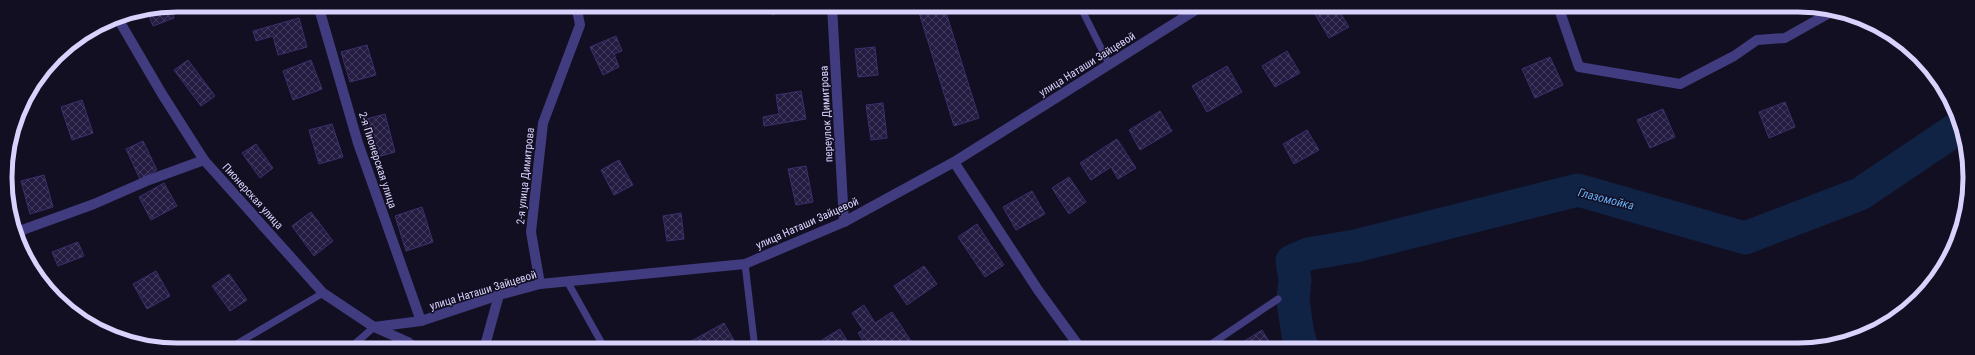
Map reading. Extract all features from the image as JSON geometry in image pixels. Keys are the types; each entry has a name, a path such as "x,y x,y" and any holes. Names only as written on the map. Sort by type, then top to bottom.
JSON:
{"street":[{"name":"2-я Пионерская улица","path":"320,12 358,143 421,321"},
{"name":"2-я улица Димитрова","path":"540,284 531,232 543,123 580,25 577,12"},
{"name":"переулок Димитрова","path":"832,12 844,222"},
{"name":"улица Наташи Зайцевой","path":"421,321 499,295 540,284 745,264 844,222 954,162 1192,12"},
{"path":"1560,12 1579,67 1680,84 1734,56 1757,40 1785,38 1827,14"},
{"name":"Пионерская улица","path":"120,23 162,94 204,160 323,293 374,327 409,343"},
{"path":"21,231 94,204 149,180 204,160"},
{"path":"954,162 1038,290 1077,343"},
{"path":"486,343 499,295"},
{"path":"374,327 421,321"}],"lane":[{"path":"1083,12 1109,64"},
{"path":"745,264 754,343"},
{"path":"567,281 602,343"},
{"path":"238,343 323,293"},
{"path":"1213,343 1278,299"},
{"path":"356,343 374,327"}],"building":[{"path":"172,12 174,18 153,26 148,14"},
{"path":"771,12 780,12 772,15"},
{"path":"919,12 946,12 979,118 954,126"},
{"path":"1318,12 1340,12 1349,27 1329,38 1315,14"},
{"path":"299,18 307,47 278,55 273,36 256,41 253,31"},
{"path":"616,36 622,51 614,54 619,67 603,75 590,47"},
{"path":"367,45 376,75 350,82 341,52"},
{"path":"875,47 878,75 858,77 855,49"},
{"path":"1287,51 1300,73 1275,87 1262,66"},
{"path":"1550,57 1563,85 1535,98 1522,69"},
{"path":"188,60 215,96 201,106 174,70"},
{"path":"311,60 322,89 293,100 283,71"},
{"path":"1227,66 1242,92 1207,112 1192,86"},
{"path":"801,91 806,119 764,126 763,117 779,114 776,95"},
{"path":"82,100 93,133 72,140 61,107"},
{"path":"1785,102 1795,127 1769,138 1759,112"},
{"path":"883,103 887,138 871,140 866,105"},
{"path":"1663,109 1675,137 1650,148 1637,120"},
{"path":"1160,111 1172,131 1140,150 1129,130"},
{"path":"385,114 395,152 374,158 363,120"},
{"path":"332,124 343,157 319,164 309,130"},
{"path":"1307,130 1319,150 1294,164 1283,144"},
{"path":"1117,139 1136,168 1118,179 1111,167 1091,180 1080,163"},
{"path":"143,141 157,170 140,179 126,149"},
{"path":"256,144 273,168 260,178 242,153"},
{"path":"619,160 633,185 614,195 601,170"},
{"path":"806,166 813,202 796,205 788,169"},
{"path":"44,175 53,207 30,214 21,181"},
{"path":"1069,177 1086,202 1069,214 1052,188"},
{"path":"164,183 177,206 151,220 139,197"},
{"path":"1032,191 1045,214 1016,230 1003,207"},
{"path":"422,207 433,242 406,251 395,216"},
{"path":"311,212 333,241 314,256 292,226"},
{"path":"681,213 684,239 667,241 663,216"},
{"path":"977,224 1004,265 985,277 958,237"},
{"path":"78,242 84,256 58,266 52,252"},
{"path":"924,266 937,284 907,305 894,286"},
{"path":"156,271 170,296 147,309 133,284"},
{"path":"229,274 247,300 230,311 212,286"},
{"path":"864,305 875,323 892,312 911,341 908,343 864,343 858,333 863,330 852,313"},
{"path":"724,323 736,343 688,343"},
{"path":"840,329 849,343 824,343 822,340"},
{"path":"1262,330 1270,343 1241,343"}],"waterway":[{"name":"Глазомойка","path":"1301,343 1298,335 1293,301 1295,280 1292,261 1308,254 1355,246 1578,190 1745,238 1860,194 1956,130"}]}
